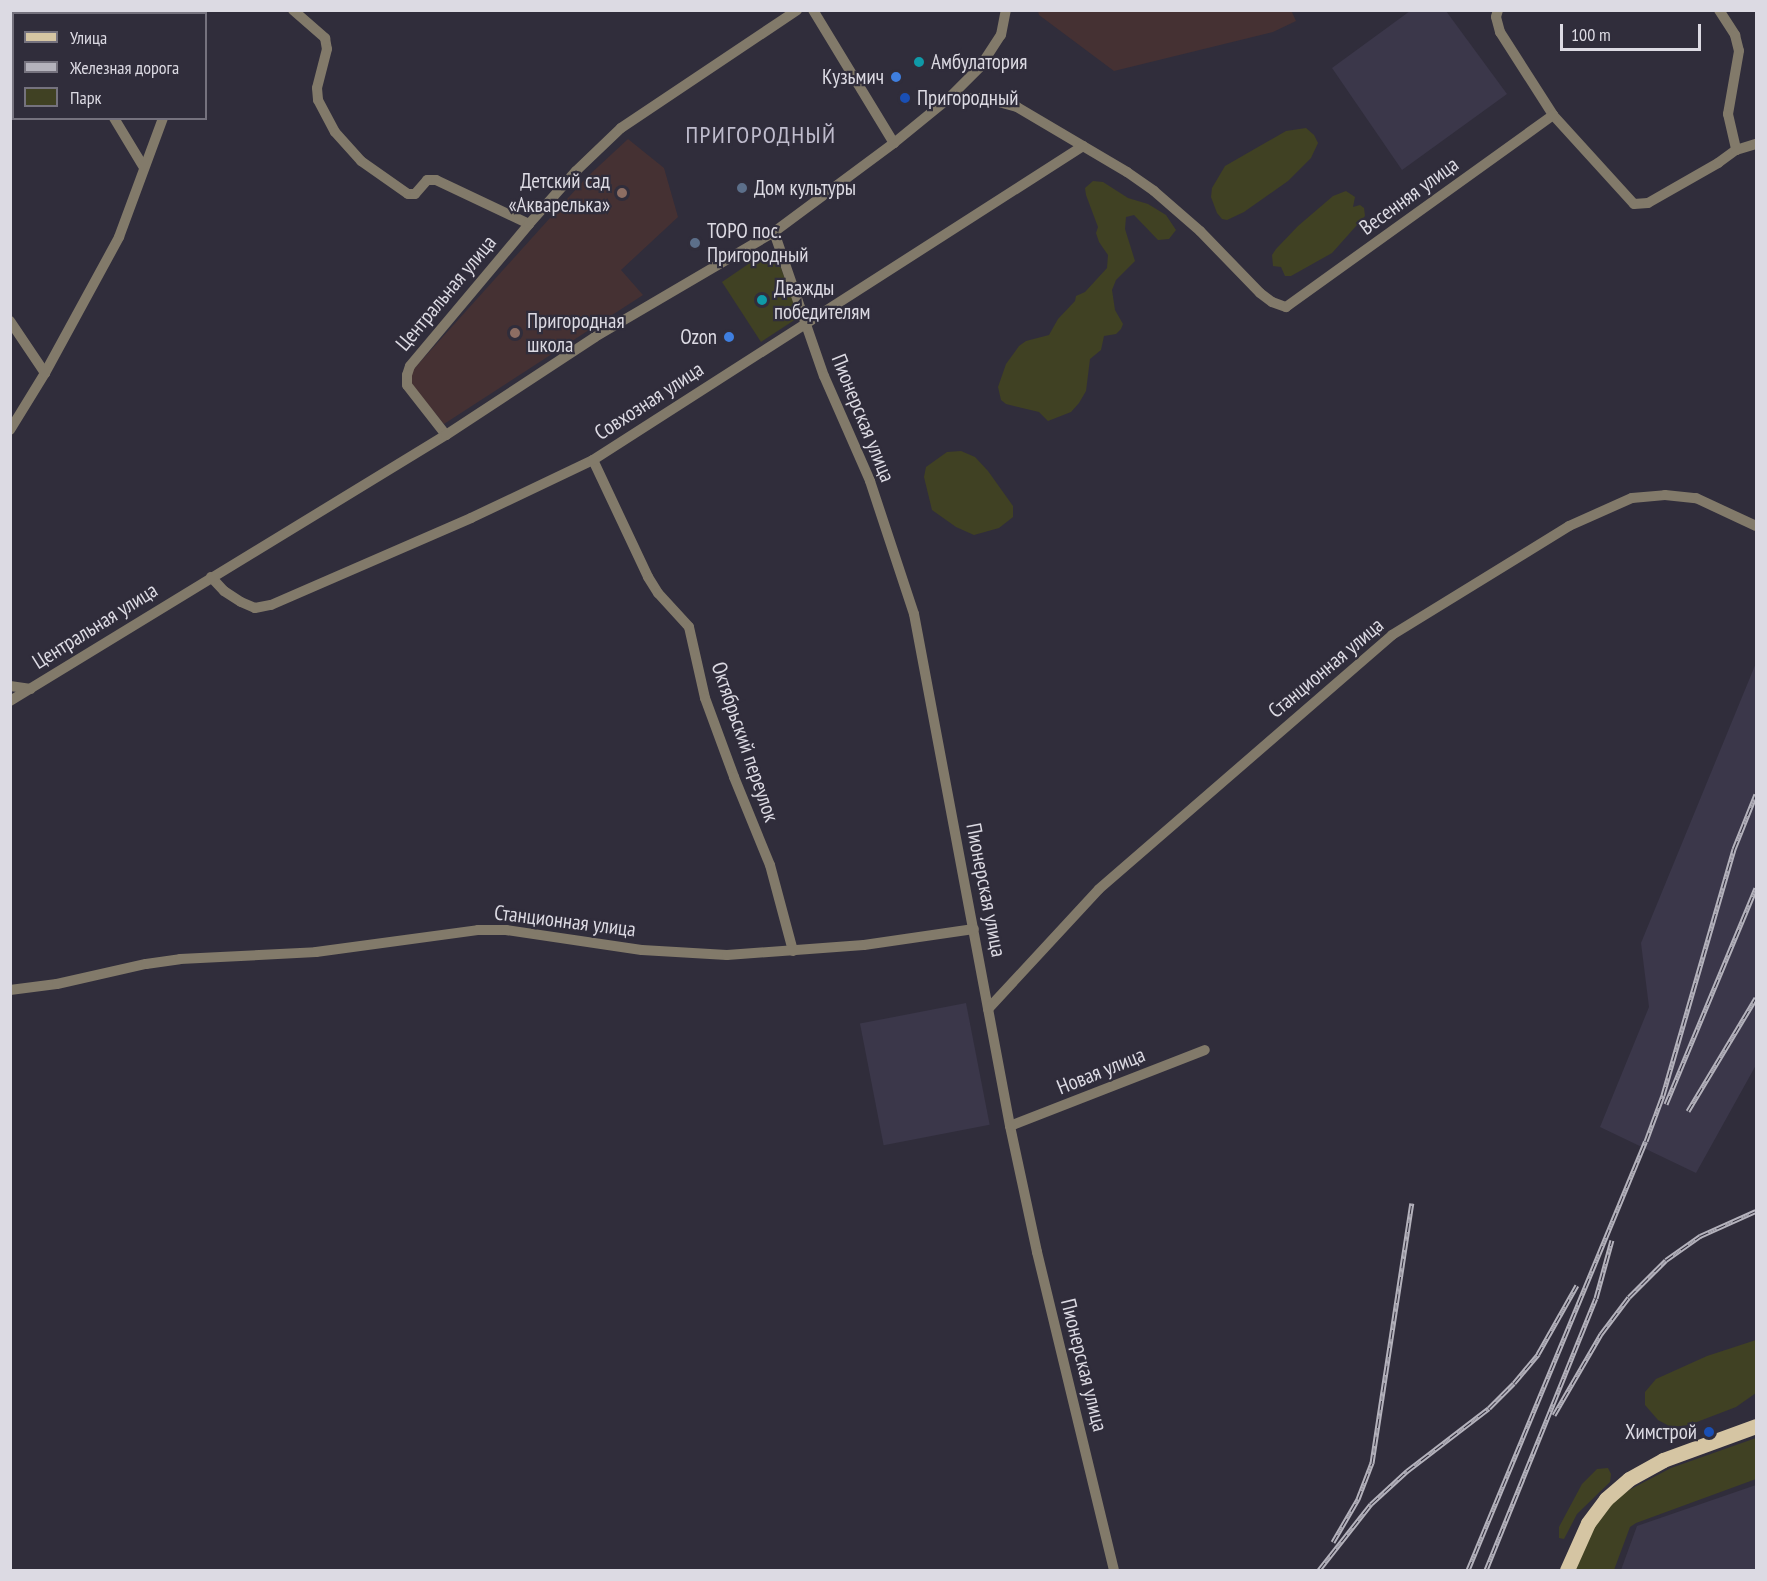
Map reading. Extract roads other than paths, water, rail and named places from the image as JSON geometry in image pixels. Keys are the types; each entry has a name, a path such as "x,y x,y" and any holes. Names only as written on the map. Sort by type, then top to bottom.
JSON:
{"main road":[{"path":"1567,1570 1581,1537 1596,1511 1629,1479 1663,1460 1756,1426"}],"street":[{"path":"293,10 325,38 327,49 317,88 318,100 335,132 361,161 408,194 415,194 428,180 436,180 528,224"},
{"name":"Центральная улица","path":"446,435 407,385 410,366 528,224 576,171 621,128 797,10"},
{"path":"813,10 894,143"},
{"name":"Центральная улица","path":"10,701 446,435 595,337 774,232 894,143 949,98 980,68 1000,35 1006,10"},
{"path":"1498,10 1496,16 1500,32 1553,116 1634,204 1648,203 1719,163 1736,150 1756,144"},
{"path":"1719,10 1735,35 1739,51 1728,114 1736,150"},
{"path":"949,98 984,99 1007,103 1083,146"},
{"name":"Весенняя улица","path":"1083,146 1154,191 1200,231 1260,293 1272,302 1286,307 1553,116"},
{"path":"115,120 143,166"},
{"path":"10,430 45,373 119,237 143,166 162,120"},
{"name":"Совхозная улица","path":"211,577 224,591 241,602 255,608 271,604 471,518 593,460 1083,146"},
{"name":"Пионерская улица","path":"774,232 807,321 824,376 870,481 914,614 1010,1126 1037,1252 1114,1570"},
{"path":"10,321 45,373"},
{"name":"Октябрьский переулок","path":"593,460 648,577 658,593 689,627 705,698 770,865 794,951"},
{"name":"Станционная улица","path":"988,1009 1099,889 1380,645 1469,587 1569,525 1632,498 1665,495 1696,498 1756,526"},
{"path":"10,686 31,689"},
{"name":"Станционная улица","path":"10,990 57,984 146,964 180,959 316,952 478,930 506,930 642,950 727,955 864,945 974,929"},
{"name":"Новая улица","path":"1010,1126 1205,1050"}],"railway":[{"path":"1468,1570 1646,1141 1663,1095 1734,849 1756,794"},
{"path":"1666,1104 1756,888"},
{"path":"1688,1111 1756,998"},
{"path":"1333,1542 1358,1499 1372,1463 1412,1203"},
{"path":"1554,1415 1601,1334 1629,1297 1666,1260 1700,1236 1756,1211"},
{"path":"1486,1570 1596,1298 1612,1240"},
{"path":"1319,1570 1371,1504 1407,1471 1489,1408 1514,1383 1538,1354 1577,1285"}],"place":[{"name":"Амбулатория","path":"919,62"},
{"name":"Кузьмич","path":"896,77"},
{"name":"Пригородный","path":"905,98"},
{"name":"Дом культуры","path":"742,188"},
{"name":"Детский сад «Акварелька»","path":"622,193"},
{"name":"ТОРО пос. Пригородный","path":"695,243"},
{"name":"Дважды победителям","path":"762,300"},
{"name":"Пригородная школа","path":"515,333"},
{"name":"Ozon","path":"729,337"},
{"name":"Химстрой","path":"1709,1432"}],"district":[{"name":"ПРИГОРОДНЫЙ","path":"761,135"}]}
